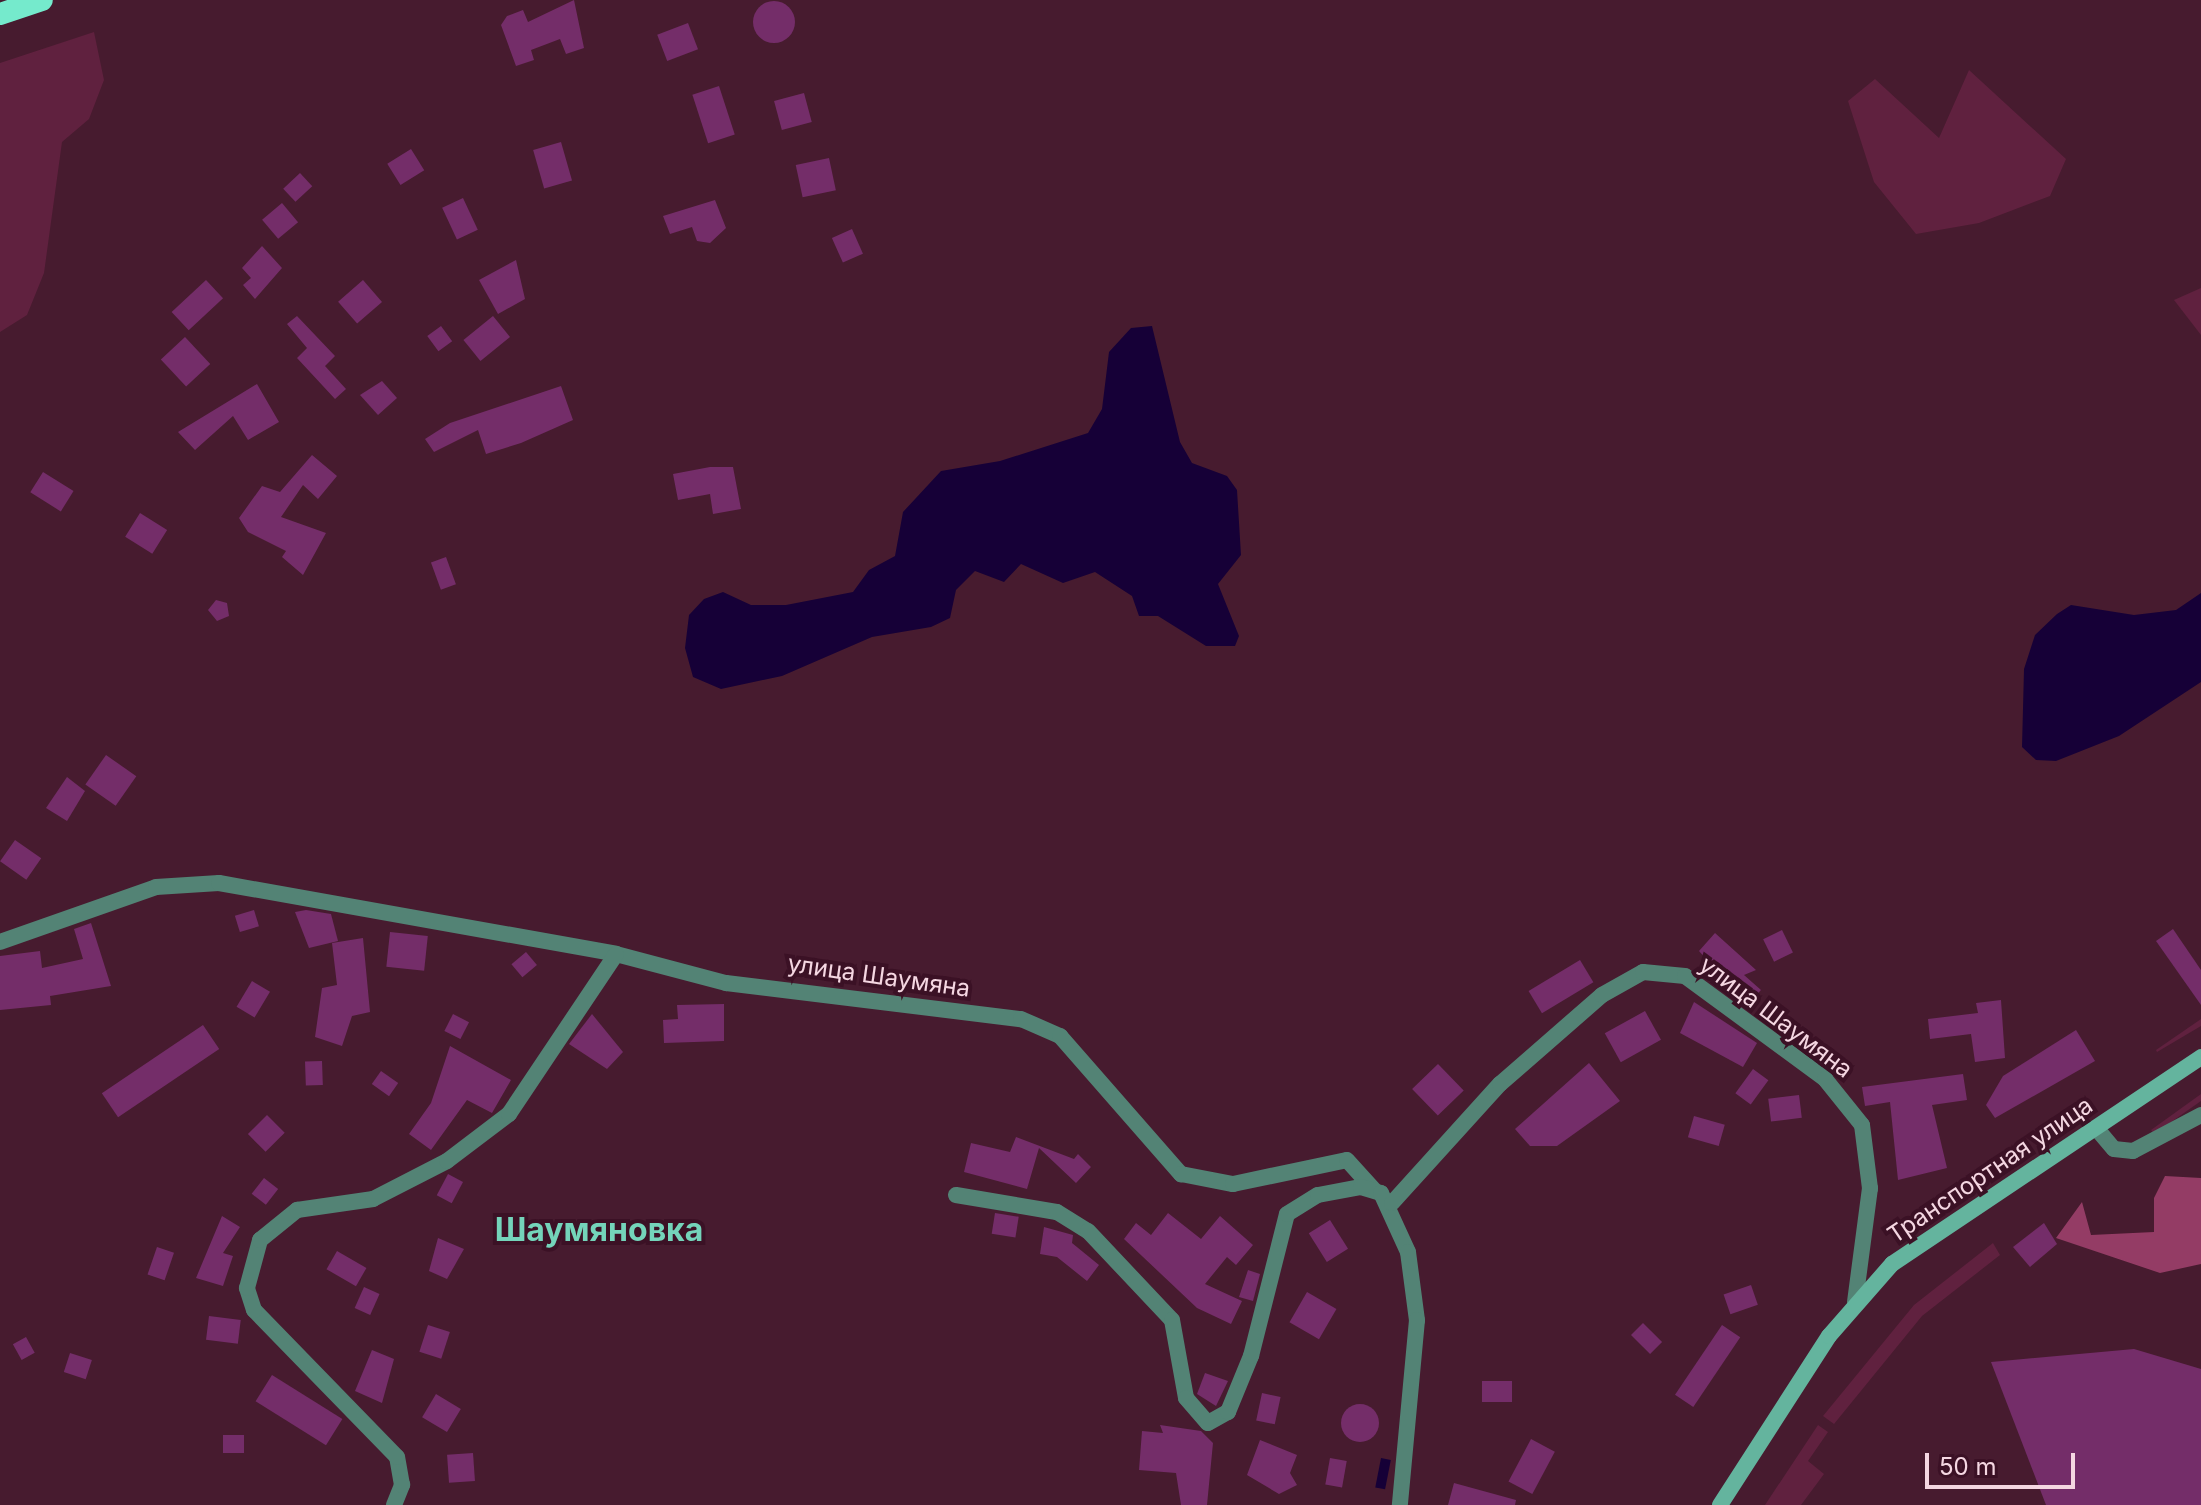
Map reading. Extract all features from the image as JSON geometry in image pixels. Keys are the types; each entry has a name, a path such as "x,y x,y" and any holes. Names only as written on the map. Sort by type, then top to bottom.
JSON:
{"highway":[{"path":"0,14 42,0"}],"main road":[{"name":"Транспортная улица","path":"1720,1505 1855,1302 1938,1229 2097,1129 2201,1057"}],"street":[{"name":"улица Шаумяна","path":"0,942 170,885 304,895 616,954 726,983 1021,1019 1060,1036 1181,1174 1233,1184 1347,1160 1374,1190 1392,1203 1500,1084 1602,995 1643,972 1685,976 1825,1079 1862,1125 1870,1188 1855,1302"},
{"path":"394,1505 402,1485 397,1457 254,1310 247,1288 260,1240 297,1210 373,1199 447,1161 509,1114 616,954"},
{"path":"2097,1129 2114,1149 2133,1151 2201,1115"},
{"path":"956,1195 1057,1212 1088,1231 1172,1320 1186,1398 1208,1423 1228,1412 1251,1356 1287,1214 1318,1195 1374,1190"},
{"path":"1392,1203 1417,1320 1400,1505"}],"shaded area":[{"path":"94,32 104,80 89,119 62,142 44,273 27,315 0,332 0,63"},
{"path":"1969,70 2066,159 2050,196 1979,223 1916,234 1874,182 1848,101 1875,79 1939,138"},
{"path":"2201,288 2201,335 2174,300"},
{"path":"1152,326 1180,442 1192,463 1227,476 1237,490 1241,555 1218,584 1239,636 1235,646 1206,646 1158,616 1139,616 1132,596 1095,572 1063,583 1021,564 1004,582 975,571 956,590 950,618 931,627 872,637 782,676 721,689 693,677 685,648 689,615 704,599 723,592 751,605 786,605 853,592 869,570 895,556 903,512 941,471 1000,461 1088,433 1102,409 1109,352 1131,328"},
{"path":"2201,593 2201,682 2119,736 2056,761 2036,760 2022,747 2024,669 2035,635 2057,614 2071,605 2134,615 2176,610"},
{"path":"2201,1019 2201,1026 2157,1052 2156,1050"},
{"path":"2201,1094 2201,1101 2154,1134 2151,1130"},
{"path":"2165,1176 2201,1178 2201,1264 2160,1273 2056,1238 2082,1202 2091,1235 2154,1232 2154,1198"},
{"path":"1993,1243 2000,1255 1922,1316 1834,1424 1823,1416 1914,1305"},
{"path":"1818,1425 1828,1432 1808,1461 1824,1474 1801,1505 1765,1505"},
{"path":"1381,1458 1391,1460 1385,1489 1375,1487"}],"building":[{"path":"574,0 584,48 566,54 560,39 531,50 534,60 516,66 501,25 507,16 523,10 528,22"},
{"path":"774,1 789,7 795,22 789,37 774,43 759,37 753,22 759,7"},
{"path":"688,23 698,49 667,61 657,35"},
{"path":"719,86 735,135 708,143 692,95"},
{"path":"804,93 812,122 782,130 774,101"},
{"path":"561,142 572,180 544,188 533,150"},
{"path":"411,149 424,170 401,185 387,164"},
{"path":"829,158 836,190 803,197 796,165"},
{"path":"300,173 312,186 295,202 283,189"},
{"path":"463,198 478,230 457,239 442,208"},
{"path":"715,200 726,228 710,243 697,241 692,227 670,234 663,216"},
{"path":"282,203 298,222 278,239 262,220"},
{"path":"852,229 863,254 843,263 832,238"},
{"path":"262,246 282,268 255,299 243,285 251,278 242,268"},
{"path":"516,260 525,299 498,314 479,280"},
{"path":"206,280 223,298 189,330 172,312"},
{"path":"363,280 382,302 357,324 338,302"},
{"path":"297,316 335,356 325,366 346,389 335,399 297,358 307,348 287,324"},
{"path":"493,316 510,337 480,361 463,340"},
{"path":"441,326 452,341 438,351 427,336"},
{"path":"185,337 210,364 186,387 161,360"},
{"path":"382,381 397,398 378,415 360,395"},
{"path":"257,384 279,422 248,440 233,416 195,450 178,432"},
{"path":"561,386 573,420 521,443 486,454 478,430 434,452 425,439 450,423"},
{"path":"312,455 337,476 318,499 303,485 281,517 326,533 303,575 282,557 286,551 248,532 239,518 262,486 280,492"},
{"path":"710,467 733,467 741,509 713,514 710,494 678,500 673,474"},
{"path":"43,472 74,491 61,511 30,492"},
{"path":"140,513 167,530 152,554 125,537"},
{"path":"446,557 456,584 441,590 431,562"},
{"path":"216,600 227,603 229,616 217,621 208,610"},
{"path":"106,755 136,776 116,806 85,784"},
{"path":"67,777 85,791 67,821 46,808"},
{"path":"15,840 41,858 26,880 0,861"},
{"path":"254,910 259,926 240,932 235,916"},
{"path":"306,910 331,914 338,941 309,948 295,912"},
{"path":"91,923 111,986 50,996 51,1005 0,1010 0,956 40,951 42,968 83,959 74,929"},
{"path":"2173,929 2201,970 2201,1005 2156,941"},
{"path":"1782,930 1793,952 1774,962 1763,939"},
{"path":"390,932 428,936 424,971 386,967"},
{"path":"1715,933 1756,970 1744,975 1761,990 1747,1005 1699,951"},
{"path":"363,938 370,1012 352,1016 342,1046 315,1037 322,988 337,985 332,943"},
{"path":"526,952 537,965 522,977 511,964"},
{"path":"1580,960 1593,982 1542,1013 1529,991"},
{"path":"252,981 270,992 255,1018 237,1007"},
{"path":"2001,1000 2005,1058 1975,1062 1971,1034 1930,1039 1928,1019 1978,1013 1976,1003"},
{"path":"1694,1002 1757,1043 1743,1067 1680,1033"},
{"path":"724,1004 724,1041 664,1043 663,1020 678,1019 677,1005"},
{"path":"1645,1011 1661,1040 1621,1062 1605,1033"},
{"path":"453,1014 469,1022 460,1039 444,1031"},
{"path":"592,1014 623,1052 607,1069 569,1044"},
{"path":"203,1025 219,1049 118,1117 102,1093"},
{"path":"2076,1030 2095,1061 1995,1118 1986,1105 2003,1076"},
{"path":"450,1046 511,1080 492,1113 467,1100 431,1150 409,1134 431,1103"},
{"path":"322,1061 323,1085 306,1086 305,1062"},
{"path":"1589,1063 1620,1101 1557,1146 1530,1146 1515,1129"},
{"path":"1438,1064 1464,1091 1438,1116 1412,1089"},
{"path":"1753,1069 1768,1080 1751,1104 1735,1093"},
{"path":"381,1071 398,1083 389,1096 372,1084"},
{"path":"1963,1074 1967,1100 1932,1105 1947,1168 1898,1180 1890,1102 1865,1106 1862,1087"},
{"path":"1799,1095 1802,1118 1771,1122 1768,1099"},
{"path":"267,1115 285,1133 266,1152 248,1134"},
{"path":"1694,1116 1725,1125 1719,1146 1688,1137"},
{"path":"1016,1137 1074,1159 1078,1154 1091,1167 1076,1183 1039,1148 1027,1189 964,1172 971,1143 1010,1152"},
{"path":"448,1174 463,1182 452,1203 437,1195"},
{"path":"264,1178 278,1189 266,1205 252,1194"},
{"path":"995,1213 1019,1217 1015,1237 992,1234"},
{"path":"1168,1213 1201,1239 1220,1216 1253,1245 1236,1265 1227,1257 1205,1284 1242,1301 1231,1324 1197,1308 1124,1239 1136,1223 1151,1235"},
{"path":"222,1216 240,1227 223,1253 233,1256 223,1286 196,1278"},
{"path":"1330,1220 1348,1249 1327,1262 1309,1233"},
{"path":"2044,1223 2057,1244 2030,1267 2013,1247"},
{"path":"1044,1227 1073,1235 1072,1243 1099,1265 1087,1281 1057,1257 1040,1254"},
{"path":"438,1238 464,1249 447,1279 429,1271"},
{"path":"157,1247 174,1253 165,1280 148,1274"},
{"path":"337,1251 366,1268 356,1286 327,1269"},
{"path":"1248,1270 1260,1274 1253,1301 1239,1297"},
{"path":"1751,1285 1758,1305 1730,1314 1724,1294"},
{"path":"364,1287 380,1294 370,1315 355,1308"},
{"path":"1307,1292 1336,1309 1319,1339 1290,1322"},
{"path":"209,1316 241,1320 238,1344 206,1340"},
{"path":"1643,1323 1662,1342 1650,1354 1631,1335"},
{"path":"428,1325 450,1332 441,1359 419,1352"},
{"path":"1722,1325 1740,1337 1693,1407 1675,1395"},
{"path":"26,1337 35,1353 22,1360 13,1344"},
{"path":"2134,1349 2201,1369 2201,1505 2046,1505 1991,1362"},
{"path":"372,1350 394,1359 382,1403 355,1391"},
{"path":"70,1353 92,1360 86,1379 64,1372"},
{"path":"1205,1373 1228,1381 1216,1406 1197,1394"},
{"path":"272,1375 342,1419 326,1445 256,1401"},
{"path":"1482,1381 1512,1381 1512,1402 1482,1402"},
{"path":"1262,1393 1281,1397 1275,1424 1256,1420"},
{"path":"436,1394 461,1409 447,1432 422,1417"},
{"path":"1360,1404 1373,1410 1379,1423 1373,1436 1360,1442 1347,1436 1341,1423 1347,1410"},
{"path":"1160,1425 1201,1431 1213,1443 1207,1505 1181,1505 1176,1473 1139,1470 1142,1431 1163,1433"},
{"path":"223,1435 244,1435 244,1453 223,1453"},
{"path":"1531,1439 1555,1452 1532,1494 1508,1481"},
{"path":"1260,1440 1297,1455 1290,1473 1297,1485 1279,1494 1247,1475"},
{"path":"473,1453 475,1481 449,1483 447,1455"},
{"path":"1330,1458 1347,1461 1342,1488 1325,1485"},
{"path":"1454,1483 1516,1500 1515,1505 1448,1505"}],"district":[{"name":"Шаумяновка","path":"599,1230"}]}
